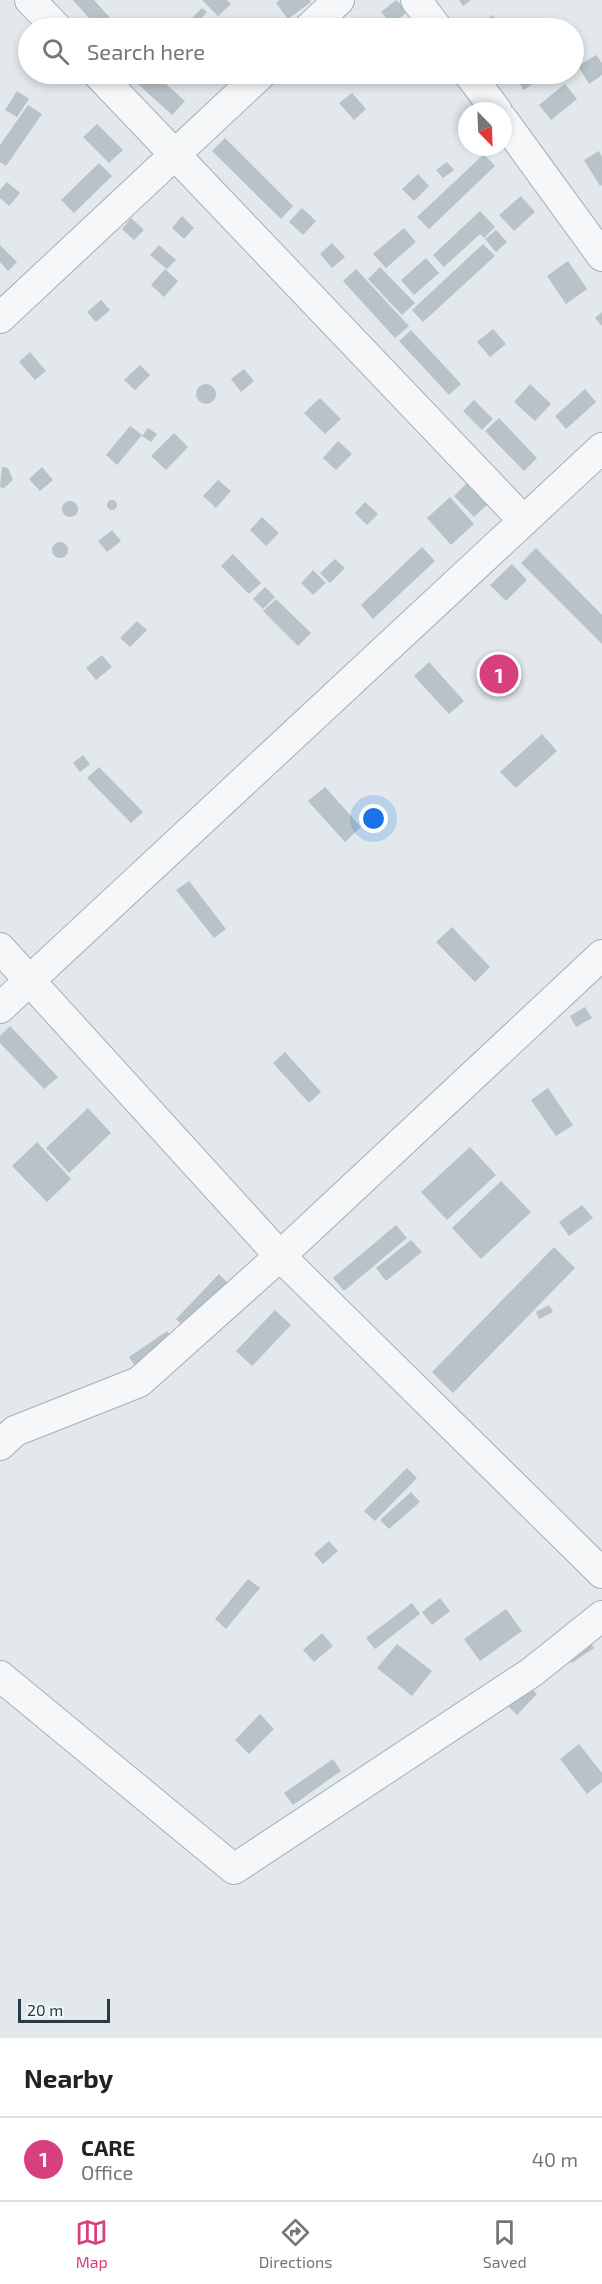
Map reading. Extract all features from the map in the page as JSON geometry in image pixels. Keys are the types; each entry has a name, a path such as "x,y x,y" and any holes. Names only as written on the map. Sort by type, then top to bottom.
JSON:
{"street":[{"path":"30,0 47,18"},
{"path":"320,18 339,0"},
{"path":"416,0 430,18"},
{"path":"108,84 524,521"},
{"path":"0,318 250,84"},
{"path":"477,84 490,102"},
{"path":"512,132 602,256"},
{"path":"0,1008 602,448"},
{"path":"0,948 280,1256 602,1573"},
{"path":"0,1445 15,1431 139,1382 280,1256 602,955"},
{"path":"0,1676 234,1869 532,1672 602,1616"}],"building":[{"path":"73,0 94,0 110,18 89,18"},
{"path":"202,0 227,0 231,4 218,16"},
{"path":"280,0 310,0 311,2 289,18 276,3"},
{"path":"396,0 408,11 400,18 386,18 381,12"},
{"path":"459,0 471,0 463,6"},
{"path":"202,8 207,12 202,18 192,18"},
{"path":"596,55 602,63 602,75 589,84 584,76 584,62"},
{"path":"138,84 166,84 185,101 172,115"},
{"path":"520,84 532,84 524,90"},
{"path":"565,84 577,99 551,120 539,105"},
{"path":"17,91 29,99 17,117 5,110"},
{"path":"352,93 366,109 354,120 339,103"},
{"path":"28,105 42,114 6,166 0,162 0,145"},
{"path":"97,124 123,150 109,163 83,137"},
{"path":"225,138 293,206 281,219 212,151"},
{"path":"599,151 602,157 602,185 600,186 584,160"},
{"path":"482,156 486,156 495,166 429,229 417,217"},
{"path":"447,162 454,170 443,178 436,170"},
{"path":"99,163 112,176 74,213 61,200"},
{"path":"418,174 429,186 414,201 402,189"},
{"path":"7,182 20,193 9,206 0,198 0,190"},
{"path":"521,196 535,212 514,231 499,215"},
{"path":"302,208 316,221 303,235 289,222"},
{"path":"480,211 495,227 484,238 480,234 444,267 433,255"},
{"path":"182,216 194,228 184,239 172,228"},
{"path":"131,218 144,230 134,240 122,229"},
{"path":"404,228 416,242 386,268 373,254"},
{"path":"496,230 507,242 496,252 485,239"},
{"path":"332,243 345,257 332,268 320,254"},
{"path":"483,244 495,256 423,322 412,310"},
{"path":"0,245 17,262 8,271 0,262"},
{"path":"159,245 176,260 167,269 150,255"},
{"path":"426,258 439,273 414,295 401,280"},
{"path":"568,261 587,289 566,304 547,276"},
{"path":"380,267 415,303 402,315 368,279"},
{"path":"165,269 178,281 164,297 151,285"},
{"path":"356,269 409,326 395,338 343,281"},
{"path":"101,300 110,310 96,322 87,312"},
{"path":"602,312 602,326 595,318"},
{"path":"493,329 506,344 490,357 477,342"},
{"path":"411,330 461,384 449,395 399,341"},
{"path":"30,352 46,371 35,380 19,362"},
{"path":"140,365 150,375 135,390 124,380"},
{"path":"244,369 254,381 241,392 231,379"},
{"path":"206,384 213,387 216,394 213,401 206,404 199,401 196,394 199,387"},
{"path":"530,384 551,404 535,421 514,402"},
{"path":"585,389 596,402 566,429 555,416"},
{"path":"320,398 341,419 325,434 304,413"},
{"path":"474,400 493,419 482,430 463,411"},
{"path":"499,418 537,458 524,471 485,431"},
{"path":"130,426 142,435 117,465 106,455"},
{"path":"148,428 157,434 151,442 142,436"},
{"path":"174,433 188,447 166,470 151,456"},
{"path":"338,441 352,454 336,470 323,458"},
{"path":"2,467 8,468 13,480 4,488 0,487"},
{"path":"42,467 53,480 40,491 29,479"},
{"path":"218,480 231,491 216,508 203,496"},
{"path":"469,481 490,502 474,517 454,496"},
{"path":"450,497 474,524 451,545 427,518"},
{"path":"112,500 117,505 112,510 107,505"},
{"path":"70,501 76,503 78,509 76,515 70,517 64,515 62,509 64,503"},
{"path":"365,502 378,514 367,525 355,513"},
{"path":"262,517 279,533 266,546 250,530"},
{"path":"112,530 121,541 107,552 98,541"},
{"path":"57,542 63,542 68,550 66,556 57,558 52,553 52,547"},
{"path":"422,547 435,561 373,619 361,605"},
{"path":"536,548 602,615 602,644 521,563"},
{"path":"233,554 261,583 249,594 221,566"},
{"path":"335,559 345,568 330,583 320,573"},
{"path":"512,564 527,580 506,601 490,585"},
{"path":"313,570 326,583 313,595 301,583"},
{"path":"265,587 275,597 263,609 253,599"},
{"path":"276,599 311,633 298,646 263,611"},
{"path":"137,621 147,630 130,647 120,638"},
{"path":"102,655 112,667 96,680 86,668"},
{"path":"429,662 464,701 449,714 414,676"},
{"path":"542,734 557,751 516,788 500,772"},
{"path":"83,755 90,764 80,772 73,763"},
{"path":"99,767 143,812 131,823 87,778"},
{"path":"325,787 361,827 345,842 308,801"},
{"path":"189,881 226,929 214,938 176,890"},
{"path":"452,927 490,967 475,982 436,942"},
{"path":"585,1007 592,1018 576,1027 570,1016"},
{"path":"10,1026 58,1077 44,1089 0,1043 0,1036"},
{"path":"285,1052 321,1092 309,1103 273,1063"},
{"path":"548,1088 573,1125 556,1136 531,1100"},
{"path":"88,1108 111,1133 69,1173 46,1148"},
{"path":"37,1142 71,1179 47,1202 12,1166"},
{"path":"470,1147 496,1175 447,1220 421,1192"},
{"path":"501,1181 531,1212 481,1259 452,1228"},
{"path":"582,1205 593,1218 569,1236 559,1222"},
{"path":"396,1225 407,1238 344,1291 333,1278"},
{"path":"411,1240 422,1252 386,1281 376,1268"},
{"path":"554,1247 575,1268 453,1393 432,1372"},
{"path":"219,1274 233,1288 190,1333 176,1319"},
{"path":"549,1305 553,1312 539,1319 536,1312"},
{"path":"275,1310 291,1325 252,1366 236,1351"},
{"path":"167,1331 174,1341 136,1367 129,1357"},
{"path":"407,1468 417,1478 375,1521 364,1511"},
{"path":"411,1492 420,1502 389,1529 380,1520"},
{"path":"329,1541 338,1551 323,1564 314,1554"},
{"path":"248,1579 260,1588 226,1629 215,1619"},
{"path":"440,1598 450,1611 432,1625 422,1612"},
{"path":"412,1603 420,1614 375,1649 366,1638"},
{"path":"506,1609 522,1631 480,1661 464,1639"},
{"path":"322,1633 333,1646 314,1662 303,1650"},
{"path":"588,1638 594,1648 572,1663 566,1653"},
{"path":"397,1644 432,1671 412,1696 377,1668"},
{"path":"525,1682 537,1694 517,1715 504,1702"},
{"path":"260,1714 274,1729 249,1754 235,1740"},
{"path":"579,1744 602,1773 602,1782 587,1794 560,1759"},
{"path":"333,1759 341,1771 293,1805 284,1793"}],"place":[{"name":"CARE","path":"499,674"}]}
